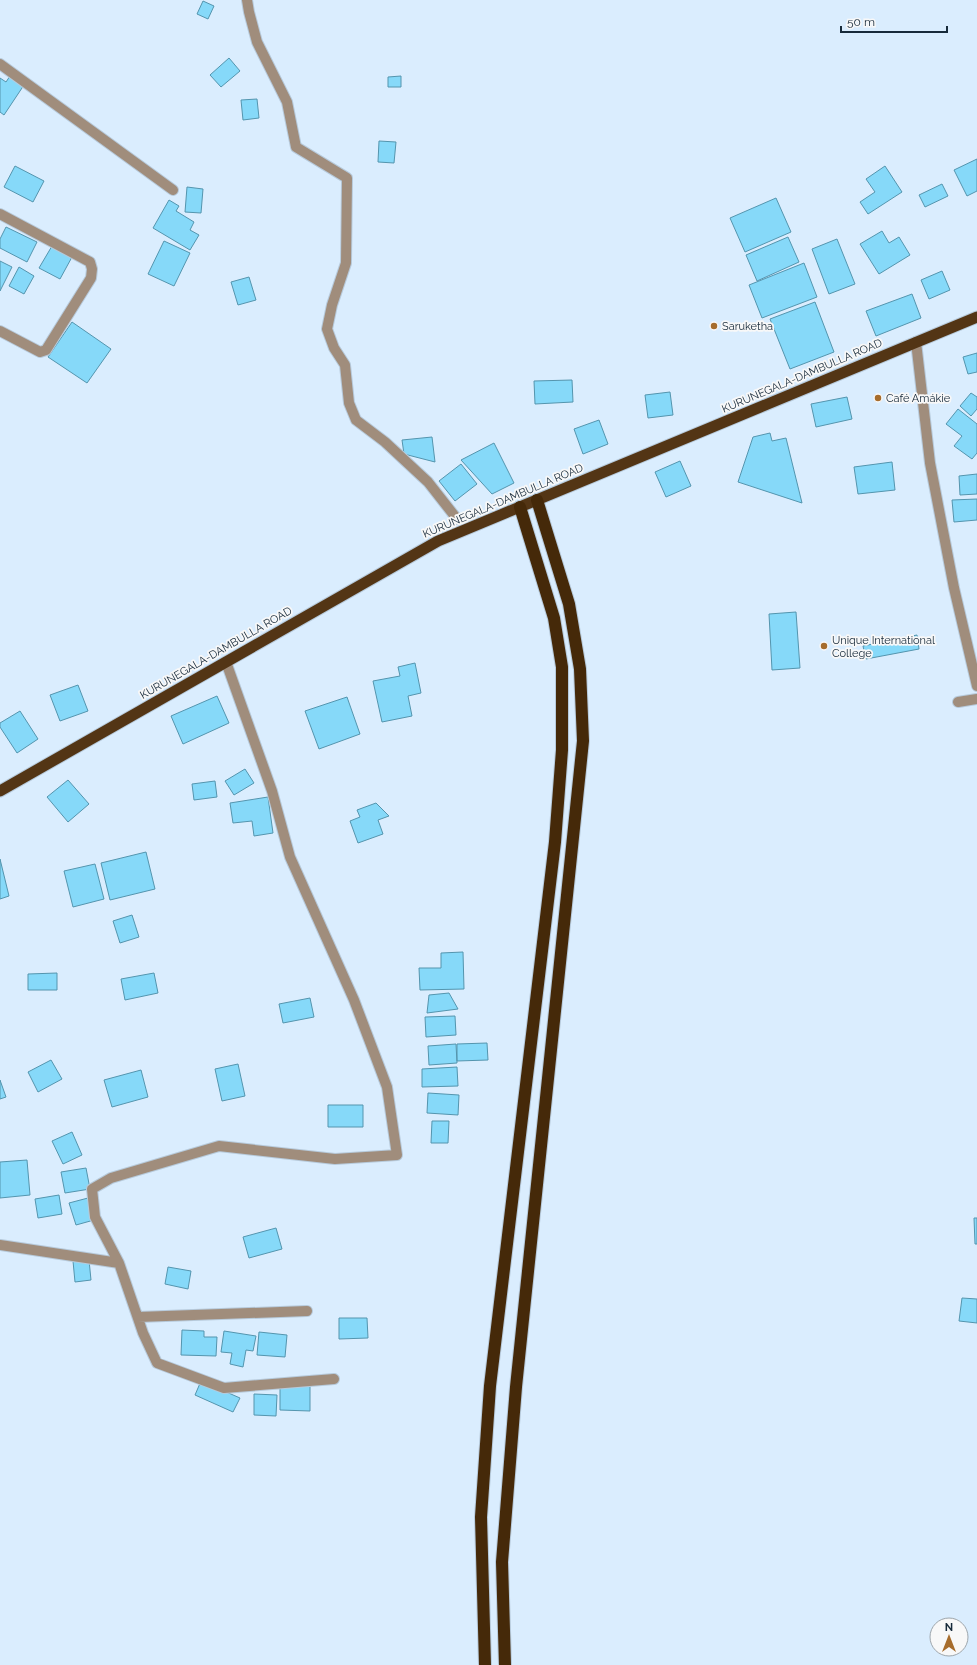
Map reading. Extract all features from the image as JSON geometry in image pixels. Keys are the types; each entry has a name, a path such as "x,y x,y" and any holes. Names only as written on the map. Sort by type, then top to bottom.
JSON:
{"highway":[{"name":"KURUNEGALA-DAMBULLA ROAD","path":"0,791 438,541 977,317"},
{"path":"505,1665 502,1562 516,1387 583,741 580,670 569,604 537,500"},
{"path":"485,1665 481,1517 490,1386 554,842 562,750 562,667 554,618 520,508"}],"street":[{"path":"247,0 248,12 257,42 286,102 296,147 347,178 346,263 332,305 327,329 334,348 345,364 349,403 356,420 385,442 428,482 457,519"},
{"path":"0,64 173,190"},
{"path":"0,214 90,262 92,269 91,278 46,350 40,352 0,331"},
{"path":"916,342 930,463 954,588 977,686"},
{"path":"226,662 272,791 290,857 354,1000 387,1087 397,1155 335,1159 219,1146 111,1178 92,1189 95,1217 118,1263 138,1317 158,1363 224,1388 334,1379"},
{"path":"958,702 977,700"},
{"path":"0,1245 118,1263"},
{"path":"138,1317 307,1311"}],"building":[{"path":"203,1 214,6 208,19 197,14"},
{"path":"229,58 240,71 221,87 210,75"},
{"path":"10,76 24,85 4,115 0,112 0,78 6,82"},
{"path":"401,76 401,87 388,87 388,77"},
{"path":"257,99 259,118 243,120 241,100"},
{"path":"379,141 396,142 394,163 378,162"},
{"path":"977,159 977,191 967,196 954,170"},
{"path":"15,166 44,181 33,202 4,187"},
{"path":"885,166 902,192 868,214 860,202 875,192 866,179"},
{"path":"942,184 948,196 925,207 919,195"},
{"path":"187,187 203,189 201,213 185,212"},
{"path":"776,198 791,232 745,252 730,218"},
{"path":"169,200 179,206 176,211 194,222 190,230 199,235 190,250 153,228"},
{"path":"6,227 37,242 27,262 0,248 0,239"},
{"path":"882,231 889,243 899,237 910,255 879,274 860,244"},
{"path":"788,237 799,262 757,281 746,255"},
{"path":"837,239 855,284 829,294 812,249"},
{"path":"164,241 190,253 174,286 148,274"},
{"path":"52,246 72,257 60,279 39,268"},
{"path":"0,261 12,267 0,291"},
{"path":"804,263 817,297 762,318 749,285"},
{"path":"19,267 34,276 24,294 9,286"},
{"path":"942,271 950,290 929,299 921,280"},
{"path":"249,277 256,300 238,305 231,282"},
{"path":"912,294 921,318 876,336 866,311"},
{"path":"815,302 834,352 790,369 770,319"},
{"path":"72,322 111,349 87,383 48,357"},
{"path":"977,353 977,372 968,374 963,357"},
{"path":"572,380 573,402 535,404 534,381"},
{"path":"670,392 673,415 648,418 645,395"},
{"path":"971,393 977,397 977,409 971,416 960,406"},
{"path":"847,397 852,419 816,427 811,404"},
{"path":"958,409 977,424 977,453 972,459 954,446 962,436 946,424"},
{"path":"599,420 608,444 583,454 574,429"},
{"path":"770,433 772,441 786,438 802,503 738,482 753,437"},
{"path":"432,437 435,462 404,454 402,440"},
{"path":"494,443 514,483 492,494 461,460"},
{"path":"680,461 691,486 666,497 655,472"},
{"path":"892,462 895,490 858,494 854,467"},
{"path":"461,464 477,484 455,501 439,481"},
{"path":"977,474 977,494 960,495 959,476"},
{"path":"977,499 977,520 954,522 952,500"},
{"path":"796,612 800,668 772,670 769,614"},
{"path":"917,635 919,649 866,659 863,646"},
{"path":"415,663 421,693 408,696 412,716 382,722 373,681 400,676 398,667"},
{"path":"78,685 88,711 60,721 50,695"},
{"path":"217,696 229,723 183,744 171,716"},
{"path":"347,697 360,734 319,749 305,711"},
{"path":"20,711 38,739 17,753 0,727 0,723"},
{"path":"245,769 254,783 234,795 225,781"},
{"path":"68,780 89,804 68,822 47,797"},
{"path":"215,781 217,797 194,800 192,784"},
{"path":"268,797 273,833 254,836 252,821 233,823 230,803"},
{"path":"376,803 389,816 378,820 383,834 358,843 350,821 360,817 357,810"},
{"path":"146,852 155,889 110,900 101,863"},
{"path":"0,859 9,896 0,899"},
{"path":"95,864 104,899 73,907 64,871"},
{"path":"132,915 139,937 120,943 113,921"},
{"path":"463,952 464,989 420,990 419,968 441,968 441,953"},
{"path":"57,973 57,990 28,990 28,974"},
{"path":"154,973 158,993 125,1000 121,979"},
{"path":"449,993 458,1009 427,1013 429,995"},
{"path":"310,998 314,1017 283,1023 279,1004"},
{"path":"455,1016 456,1035 426,1037 425,1017"},
{"path":"487,1043 488,1060 457,1061 457,1044"},
{"path":"456,1044 457,1063 429,1065 428,1046"},
{"path":"51,1060 62,1079 38,1092 28,1072"},
{"path":"238,1064 245,1096 222,1101 215,1069"},
{"path":"457,1067 458,1086 422,1087 422,1069"},
{"path":"141,1070 148,1097 112,1107 104,1080"},
{"path":"0,1080 6,1097 0,1099"},
{"path":"428,1093 459,1095 458,1115 427,1113"},
{"path":"328,1105 363,1105 363,1127 328,1127"},
{"path":"432,1121 449,1121 448,1143 431,1143"},
{"path":"72,1132 82,1155 63,1164 52,1141"},
{"path":"27,1160 30,1195 0,1198 0,1162"},
{"path":"86,1168 90,1189 65,1193 61,1172"},
{"path":"59,1195 62,1214 38,1218 35,1199"},
{"path":"88,1198 94,1220 76,1225 69,1203"},
{"path":"974,1218 977,1218 977,1244 975,1244"},
{"path":"276,1228 282,1249 249,1258 243,1237"},
{"path":"89,1260 91,1280 75,1282 73,1261"},
{"path":"168,1267 191,1271 188,1289 165,1284"},
{"path":"962,1298 977,1299 977,1323 959,1321"},
{"path":"339,1318 367,1318 368,1338 339,1339"},
{"path":"182,1330 204,1331 204,1337 217,1337 216,1356 181,1355"},
{"path":"224,1331 256,1336 253,1351 246,1350 243,1367 230,1364 232,1353 221,1352"},
{"path":"259,1332 287,1335 285,1357 257,1355"},
{"path":"201,1381 240,1398 233,1412 195,1395"},
{"path":"280,1385 310,1385 310,1411 280,1410"},
{"path":"254,1394 277,1395 276,1416 254,1415"}],"place":[{"name":"Saruketha","path":"714,326"},
{"name":"Café Amákie","path":"878,398"},
{"name":"Unique International College","path":"824,646"}]}
